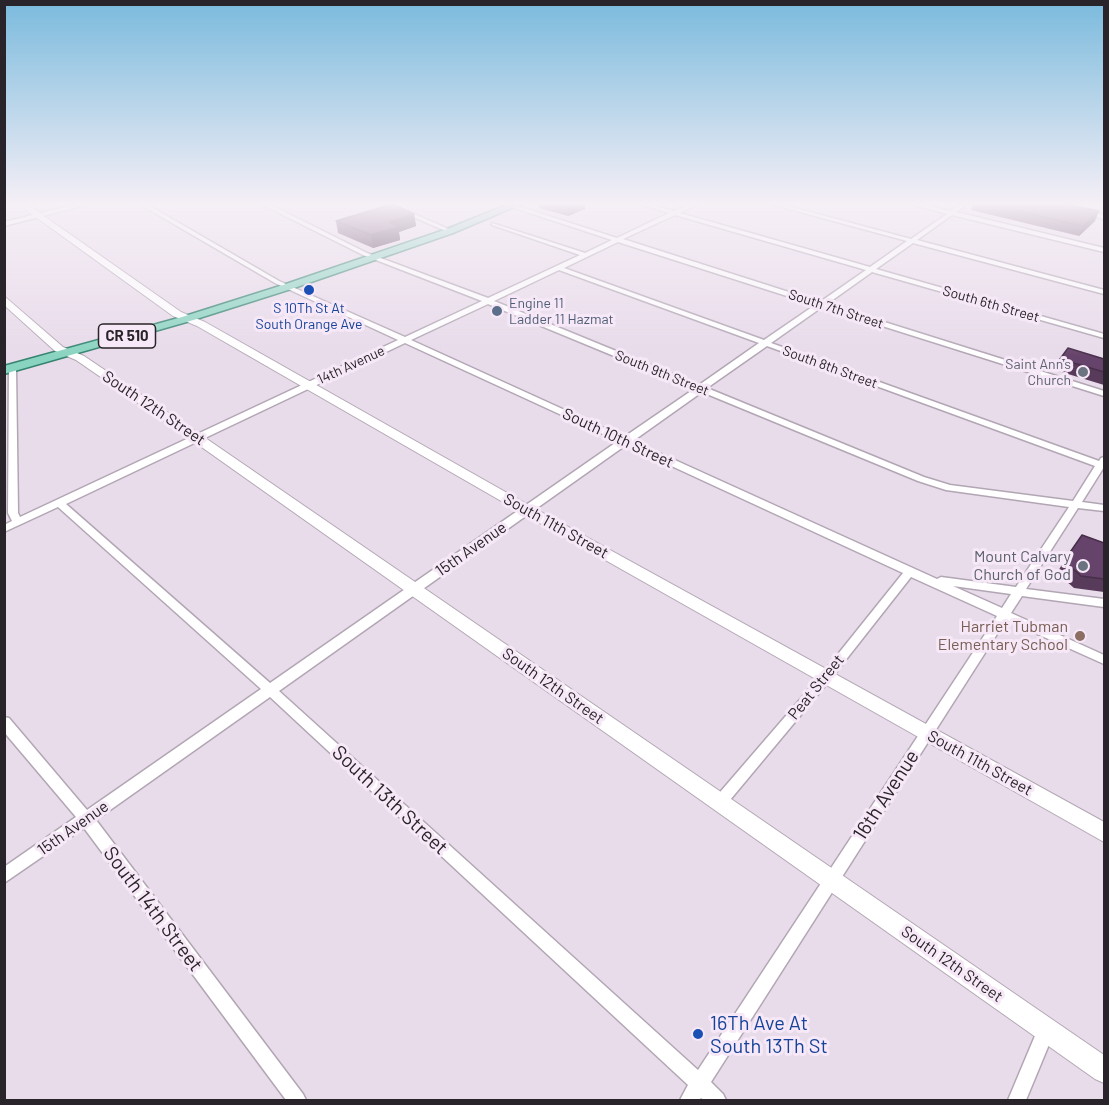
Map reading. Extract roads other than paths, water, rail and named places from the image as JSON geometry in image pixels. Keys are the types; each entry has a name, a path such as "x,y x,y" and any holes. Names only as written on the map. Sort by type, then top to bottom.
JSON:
{"main road":[{"name":"CR 510","path":"8,369 186,319 386,254"}],"street":[{"name":"South 11th Street","path":"92,254 186,319 201,324 527,510 1104,833"},
{"name":"South 10th Street","path":"229,254 287,287 1104,660"},
{"name":"South 9th Street","path":"369,254 949,488 1104,507"},
{"path":"582,254 586,255"},
{"name":"14th Avenue","path":"4,528 589,254"},
{"name":"South 7th Street","path":"665,254 1104,394"},
{"name":"South 6th Street","path":"814,254 1104,336"},
{"name":"15th Avenue","path":"4,876 894,254"},
{"path":"959,254 1104,292"},
{"name":"South 8th Street","path":"559,268 1103,462"},
{"name":"South 12th Street","path":"4,299 57,347 80,357 1104,1070"},
{"path":"8,369 13,513 17,522"},
{"name":"16th Avenue","path":"689,1101 1103,462"},
{"name":"South 13th Street","path":"58,503 270,690 717,1101"},
{"name":"Peat Street","path":"720,802 826,677 910,571"},
{"path":"930,580 1104,603"},
{"name":"South 14th Street","path":"4,722 86,819 297,1101"},
{"path":"1017,1101 1046,1030"}],"place":[{"name":"S 10Th St At South Orange Ave","path":"309,290"},
{"name":"Engine 11 Ladder 11 Hazmat","path":"497,311"},
{"name":"Saint Ann's Church","path":"1083,372"},
{"name":"Mount Calvary Church of God","path":"1083,566"},
{"name":"Harriet Tubman Elementary School","path":"1080,636"},
{"name":"16Th Ave At South 13Th St","path":"698,1034"}]}
